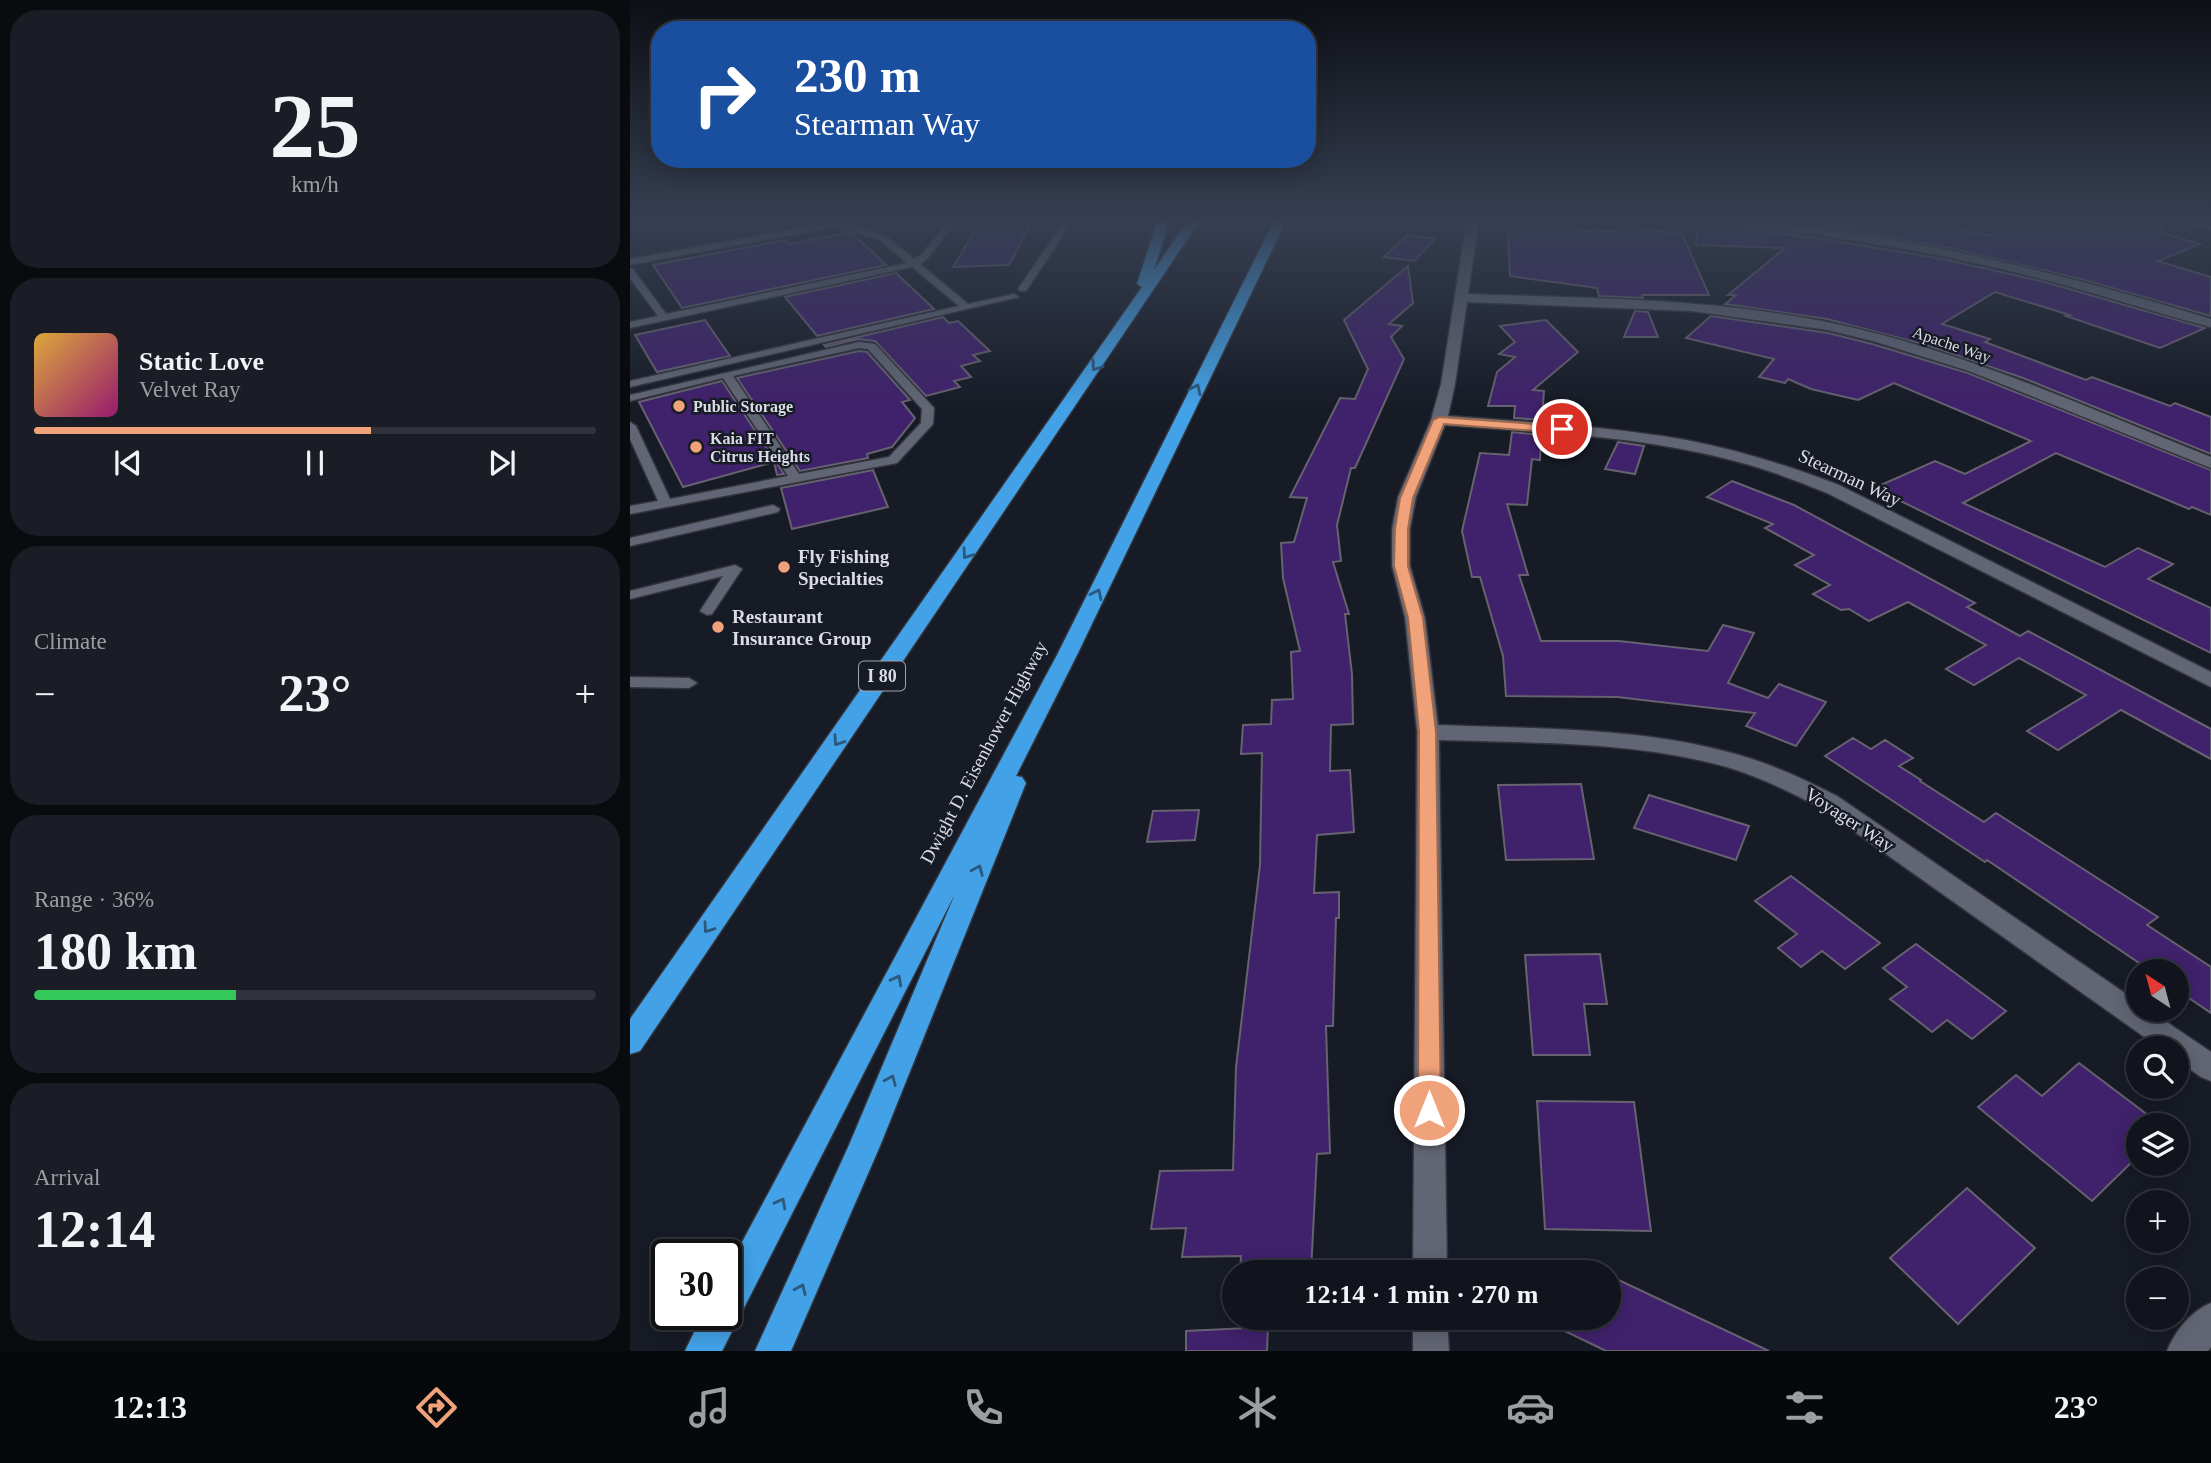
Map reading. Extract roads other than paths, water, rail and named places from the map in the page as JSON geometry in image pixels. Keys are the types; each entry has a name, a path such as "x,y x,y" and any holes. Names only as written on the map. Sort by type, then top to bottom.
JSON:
{"highway":[{"path":"1135,310 1144,282"},
{"name":"I 80","path":"630,1042 1153,282"},
{"name":"Dwight D. Eisenhower Highway","path":"742,1276 1067,655 1250,282"},
{"path":"773,1351 863,1146 1067,655"},
{"path":"703,1351 714,1330"}],"street":[{"path":"1430,1260 1428,732 1415,618 1401,566 1401,529 1407,498 1439,420 1448,384 1462,282"},
{"path":"2075,282 2211,323"},
{"name":"Apache Way","path":"1459,298 1692,307 1829,327 1952,361 2211,463"},
{"name":"Stearman Way","path":"1439,420 1635,435 1702,446 1771,465 1833,489 2211,680"},
{"name":"Voyager Way","path":"1428,732 1676,747 1722,756 1766,771 1829,802 2211,1068"},
{"path":"2185,1351 2211,1320"},
{"path":"1430,1330 1431,1351"}],"lane":[{"path":"638,282 664,318"},
{"path":"630,325 830,282"},
{"path":"936,282 966,307"},
{"path":"1023,289 1028,282"},
{"path":"630,384 1014,297"},
{"path":"630,398 859,345 871,346 928,408 927,424 893,460 630,510"},
{"path":"726,374 795,478"},
{"path":"630,426 665,502"},
{"path":"630,542 773,509"},
{"path":"630,595 734,569 707,611"},
{"path":"630,682 689,683"}],"place":[{"name":"Public Storage","path":"679,406"},
{"name":"Kaia FIT Citrus Heights","path":"696,447"},
{"name":"Fly Fishing Specialties","path":"784,567"},
{"name":"Restaurant Insurance Group","path":"718,627"}]}
